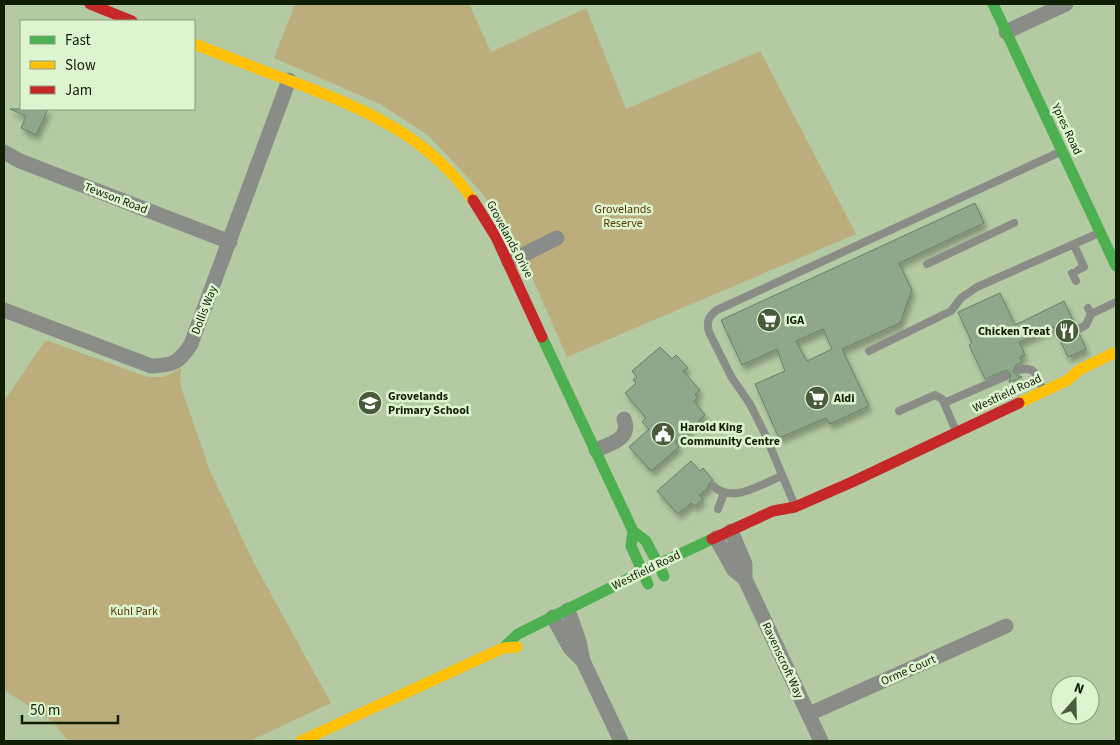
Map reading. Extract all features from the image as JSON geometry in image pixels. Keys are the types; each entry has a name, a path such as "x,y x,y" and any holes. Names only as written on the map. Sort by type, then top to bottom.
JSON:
{"street":[{"path":"90,4 130,20"},
{"name":"Ypres Road","path":"993,4 1116,266"},
{"path":"1006,32 1066,4"},
{"name":"Grovelands Drive","path":"195,44 360,108 382,119 418,143 455,177 478,207 509,262 633,531 646,542 658,565 668,574"},
{"name":"Dollis Way","path":"4,310 151,366 169,366 181,359 192,344 289,80"},
{"name":"Tewson Road","path":"4,152 20,161 230,242"},
{"path":"509,262 557,238"},
{"name":"Westfield Road","path":"301,741 503,648 518,634 555,626 574,617 642,572 658,565 717,547 737,537 773,511 795,507 852,482 1068,380 1079,370 1116,352"},
{"name":"Westfield Road","path":"1068,380 1084,381"},
{"path":"596,450 624,435 627,425 624,419"},
{"name":"Westfield Road","path":"779,523 795,507"},
{"name":"Grovelands Drive","path":"633,531 631,546 642,572 644,586"},
{"name":"Ravenscroft Way","path":"737,537 745,564 745,579"},
{"name":"Ravenscroft Way","path":"717,547 734,570 745,579 821,741"},
{"name":"Westfield Road","path":"644,586 668,574"},
{"path":"574,617 583,661 621,741"},
{"path":"555,626 570,648 583,661"},
{"name":"Orme Court","path":"809,714 1006,626"},
{"name":"Westfield Road","path":"503,648 523,646 530,642"}],"lane":[{"path":"795,507 766,434 750,404 732,378 709,332 707,324 710,316 726,306 1062,151"},
{"path":"927,264 1014,223"},
{"path":"869,351 951,311 961,298 972,290 1100,232"},
{"path":"1074,245 1084,267 1075,272 1076,282"},
{"path":"1079,329 1086,325 1090,311 1116,302"},
{"path":"1019,370 1032,369 1036,373 1044,391"},
{"path":"944,403 1006,376"},
{"path":"899,411 934,395 942,399 957,432"},
{"path":"713,486 724,494 741,493 782,476"},
{"path":"718,509 724,494"}],"green space":[{"name":"Grovelands Reserve","path":"295,4 469,4 491,52 586,8 626,109 760,51 856,234 567,357 531,275 483,194 428,135 380,104 274,58"},
{"name":"Kuhl Park","path":"45,341 147,377 164,377 181,368 180,380 182,390 210,471 255,565 331,703 250,741 68,741 48,718 4,690 4,401"}],"building":[{"path":"10,109 48,110 36,135 21,128 26,116"},
{"path":"975,203 984,223 899,263 912,290 900,323 842,349 869,406 830,424 826,418 779,438 755,384 785,371 777,349 742,365 721,320","holes":["823,329 832,349 807,361 796,341"]},
{"path":"1000,293 1015,325 1064,301 1075,325 1074,331 1080,335 1086,349 1068,357 1054,327 1019,342 1025,355 1020,357 1022,362 1016,365 1013,371 1022,377 1009,382 1011,374 1006,370 985,379 969,345 972,343 958,312"},
{"name":"Harold King Community Centre","path":"660,347 672,359 676,355 688,368 683,371 700,390 695,394 698,398 694,401 705,415 675,442 679,447 651,471 629,447 649,429 642,422 646,418 625,393 636,383 633,380 637,377 632,371"},
{"path":"691,461 700,471 703,468 713,480 709,483 708,488 699,495 703,499 695,506 691,503 678,514 657,491"}],"traffic: fast":[{"path":"993,4 1116,266"},
{"path":"542,337 633,531 646,541 664,576"},
{"path":"633,531 631,546 648,584"},
{"path":"503,648 518,634 712,539"}],"traffic: slow":[{"path":"195,44 317,91 368,113 392,126 436,158 455,177 473,200"},
{"path":"1019,403 1068,380 1079,370 1116,352"},
{"path":"301,741 503,648 517,647"}],"traffic: jam":[{"path":"90,4 130,20"},
{"path":"473,200 496,237 542,337"},
{"path":"712,539 773,511 795,507 852,482 1019,403"}],"place":[{"name":"IGA","path":"769,320"},
{"name":"Chicken Treat","path":"1067,331"},
{"name":"Aldi","path":"817,398"},
{"name":"Grovelands Primary School","path":"370,403"},
{"name":"Harold King Community Centre","path":"663,434"}]}
